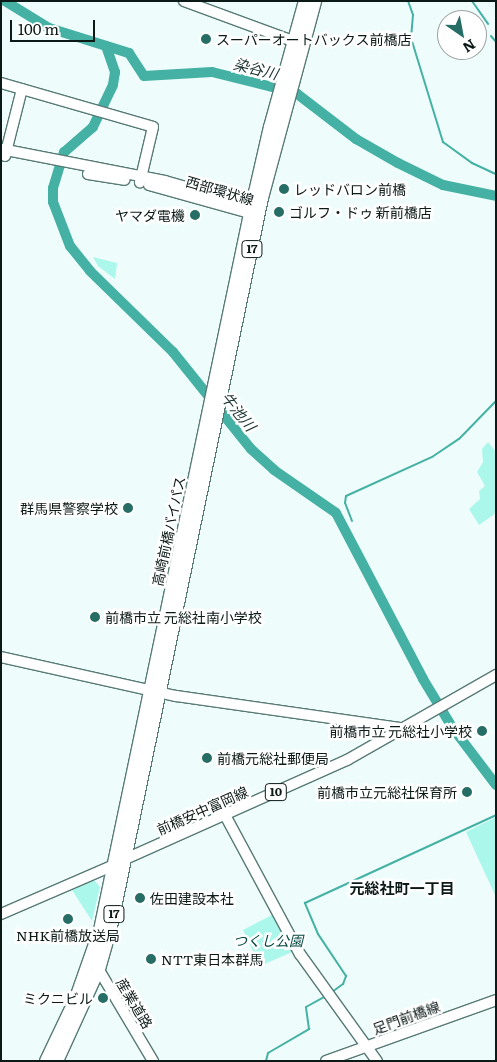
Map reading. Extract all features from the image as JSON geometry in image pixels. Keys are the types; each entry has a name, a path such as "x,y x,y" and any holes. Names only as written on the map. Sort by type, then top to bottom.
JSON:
{"highway":[{"name":"高崎前橋バイパス","path":"286,82 293,41 305,1"},
{"name":"高崎前橋バイパス","path":"57,1061 95,965 126,858 156,691 254,212 286,82 315,1"},
{"name":"高崎前橋バイパス","path":"46,1061 95,965 114,865 219,415 215,399"}],"street":[{"path":"184,1 293,41"},
{"path":"1,83 153,127 140,180"},
{"path":"3,153 22,89"},
{"name":"西部環状線","path":"3,153 51,165 140,180 254,212"},
{"path":"1,657 156,691 402,728"},
{"name":"前橋安中富岡線","path":"1,914 225,816 347,760 496,675"},
{"path":"225,816 300,954 377,1061"},
{"name":"産業道路","path":"95,965 153,1061"},
{"name":"足門前橋線","path":"326,1061 496,1000"}],"green space":[{"path":"93,257 117,263 115,279 98,266"},
{"path":"488,442 496,452 496,513 479,525 469,509 480,499 479,491 485,486 477,472 483,462 482,449"},
{"path":"496,817 496,897 466,832"},
{"path":"94,880 100,887 92,921 72,890"},
{"name":"つくし公園","path":"272,915 275,916 293,948 292,952 260,966 243,930"}],"waterway":[{"name":"染谷川","path":"5,1 49,28 129,53 144,76 212,72 296,93 356,139 398,163 443,185 496,196"},
{"path":"408,1 413,15 411,38 443,142 472,163 496,174"},
{"path":"472,1 488,24"},
{"path":"491,36 496,42"},
{"name":"牛池川","path":"106,46 115,72 113,85 93,127 64,152 53,188 53,202 70,246 90,271 173,352 251,449 274,470 336,513 423,679 452,727 496,785"},
{"path":"352,521 345,503 346,496 432,457 459,439 496,401"},
{"path":"332,992 343,984 346,976 318,934 305,903 496,815"},
{"path":"266,1061 268,1053 309,1029 306,1007 326,996"}],"place":[{"name":"スーパーオートバックス前橋店","path":"206,39"},
{"name":"レッドバロン前橋","path":"284,189"},
{"name":"ゴルフ・ドゥ 新前橋店","path":"279,212"},
{"name":"ヤマダ電機","path":"195,215"},
{"name":"群馬県警察学校","path":"128,508"},
{"name":"前橋市立 元総社南小学校","path":"95,617"},
{"name":"前橋市立 元総社小学校","path":"482,731"},
{"name":"前橋元総社郵便局","path":"207,758"},
{"name":"前橋市立元総社保育所","path":"467,792"},
{"name":"佐田建設本社","path":"140,898"},
{"name":"NHK前橋放送局","path":"68,919"},
{"name":"NTT東日本群馬","path":"151,959"},
{"name":"ミクニビル","path":"103,998"}],"district":[{"name":"元総社町一丁目","path":"402,888"}]}
